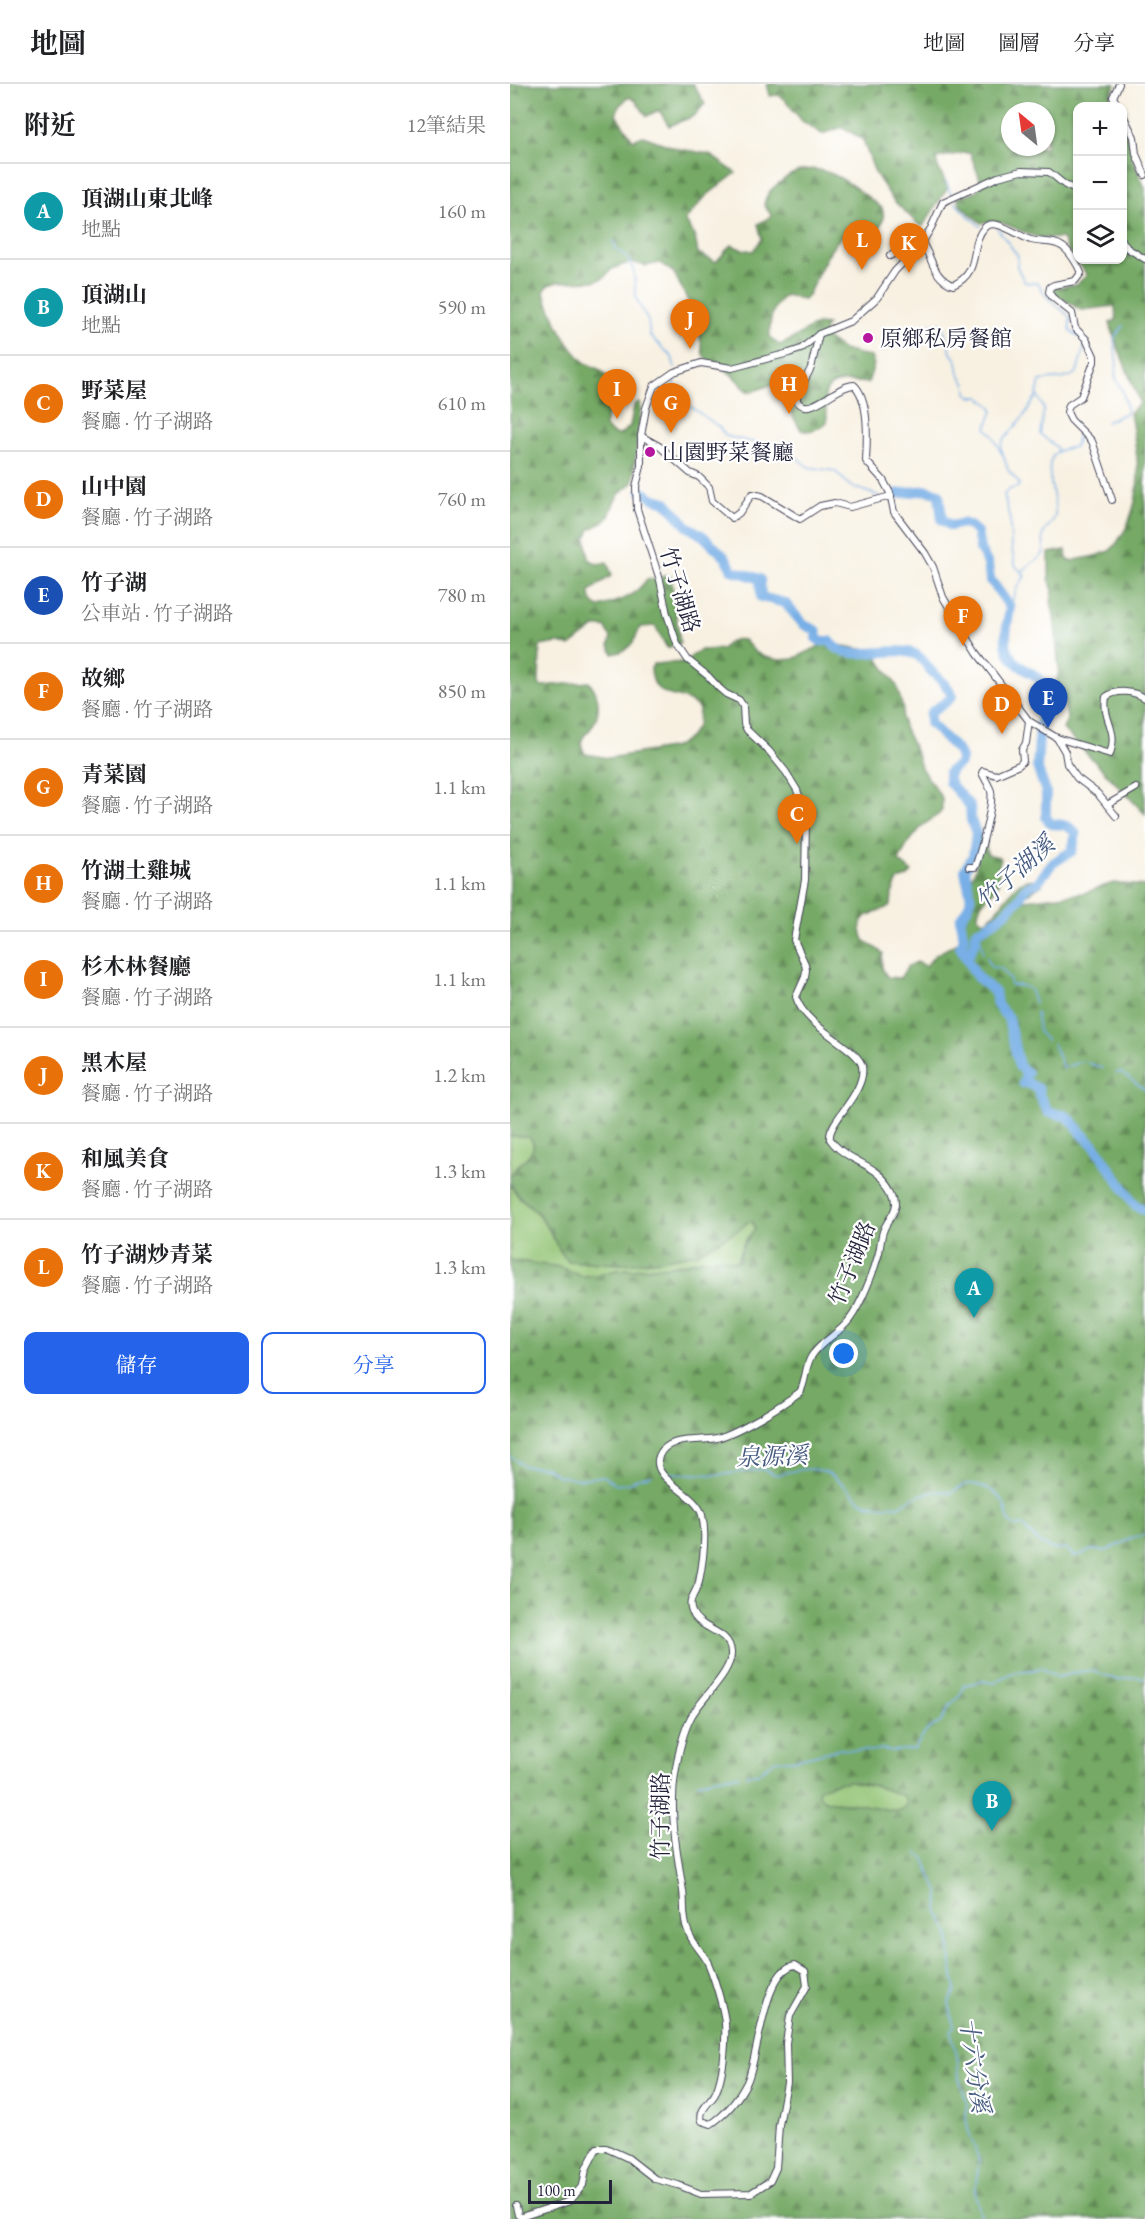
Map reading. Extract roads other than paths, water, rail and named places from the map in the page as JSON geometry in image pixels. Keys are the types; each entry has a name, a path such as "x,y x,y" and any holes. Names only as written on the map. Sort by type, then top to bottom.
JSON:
{"street":[{"path":"1116,102 1113,97 1119,84"},
{"path":"1127,124 1134,137 1136,154 1145,175"},
{"name":"竹子湖路","path":"516,2206 518,2215 521,2217 570,2201 584,2185 586,2169 597,2148 606,2148 628,2158 655,2179 701,2194 751,2193 762,2188 774,2175 779,2125 787,2083 786,2043 790,2016 807,1986 807,1976 805,1971 795,1965 785,1968 779,1976 768,2002 753,2066 747,2081 739,2096 719,2119 711,2124 702,2121 704,2108 718,2086 725,2049 725,2020 708,1963 688,1934 684,1920 683,1892 677,1863 674,1785 682,1742 691,1718 698,1705 718,1681 732,1656 727,1641 721,1634 697,1620 690,1606 690,1599 699,1582 702,1560 704,1524 701,1511 692,1498 663,1477 657,1462 660,1454 675,1442 717,1438 738,1430 800,1392 805,1384 807,1364 812,1355 821,1344 842,1328 856,1308 872,1275 884,1229 896,1202 891,1188 876,1170 840,1150 830,1139 829,1131 855,1094 862,1065 855,1054 816,1026 798,1004 796,997 806,977 805,964 794,940 805,880 806,818 796,789 769,751 747,730 744,724 743,706 739,700 726,694 708,675 688,660 677,644 667,615 660,580 637,509 636,487 641,466 641,436 650,393 660,381 674,372 701,363 732,368 801,349 819,334 851,321 877,298 895,271 922,243 943,202 998,177 1021,171 1049,172 1073,189"},
{"path":"890,256 911,244 922,243 942,281 952,285 959,282 972,268 978,241 984,227 990,224 997,223 1032,240 1064,247 1081,273 1075,281 1054,285 1050,287 1049,292 1072,313 1075,328 1086,339 1094,362 1081,397 1069,405 1067,412 1071,420 1092,441 1112,500"},
{"path":"1127,248 1145,259"},
{"path":"819,334 811,368 797,395 797,401 807,407 826,399 846,385 854,386 859,390 864,402 866,461 883,480 891,496 894,512 933,567 943,597 957,621 977,653 1029,722 1057,738 1110,754 1114,735 1107,718 1106,697 1112,693 1126,692 1136,693 1145,698"},
{"path":"641,436 658,446 690,473 699,477 709,487 712,501 732,518 739,513 752,494 762,496 800,519 820,506 835,503 850,507 891,496"},
{"path":"969,867 975,867 979,856 991,800 990,789 982,773 983,771 996,775 1023,761 1022,750 1026,743 1029,722"},
{"path":"1057,738 1077,778 1098,794 1116,816"},
{"path":"1107,806 1136,788"}],"waterway":[{"path":"946,181 951,194"},
{"path":"955,202 981,227"},
{"path":"997,228 1018,256 1017,267 1024,281 1038,283 1046,296 1070,317 1070,331 1080,337"},
{"path":"613,241 616,249 628,258 634,272 636,298 648,321 650,336 672,357 675,368"},
{"path":"892,331 942,324 951,353 957,361 959,374 966,384 967,393 972,397 980,397 992,407 993,411 986,428 992,434 1002,454"},
{"path":"1106,422 1126,413 1127,410 1116,376 1114,338 1123,326"},
{"path":"1010,607 1017,588 1025,576 1015,565 1010,520 1004,494 1018,487 1019,483 1008,470 1001,448 1003,441 1024,416 1037,395 1040,381 1064,378 1077,372 1085,345 1083,340"},
{"path":"675,377 675,386 683,401 719,427 726,436 756,443 761,449 795,456 808,467 835,471 850,486 879,496"},
{"path":"1037,395 1044,409 1040,434 1057,448 1057,452"},
{"path":"1022,572 1043,554 1043,535 1054,518 1055,508 1050,473 1052,457 1059,451 1075,447 1078,434"},
{"name":"竹子湖溪","path":"895,494 927,490 939,494 942,520 951,526 963,523 977,532 980,549 988,564 990,579 1010,607 1006,643 1011,657 1017,664 1038,678 1043,685 1037,767 1046,792 1046,818 1052,824 1068,827 1076,834 1072,851 1053,863 1037,883 1025,888 1017,901 1005,913 976,931 975,941 967,959 977,977 995,992 997,1005 1008,1018 1019,1066 1027,1073 1023,1083 1028,1083 1038,1089 1048,1112 1066,1116 1073,1122 1095,1146 1135,1205 1145,1210"},
{"path":"641,491 666,502 687,526 703,536 726,558 732,570 760,579 761,597 785,603 803,624 817,631 816,638 820,641 830,641 837,648 847,652 893,651 915,654 948,688 952,696 930,714 930,723 958,751 961,758 960,763 949,772 949,782 970,806 971,820 976,833 973,856 965,869 970,894 969,905 960,919 964,939 960,947 967,959"},
{"path":"979,930 983,953"},
{"path":"987,957 991,967 1001,968 1010,980 1010,985 1030,989 1035,1003"},
{"path":"1036,1012 1039,1032 1047,1041"},
{"path":"1053,1044 1063,1068 1083,1061"},
{"path":"1088,1063 1102,1068"},
{"path":"1116,1073 1120,1072 1145,1090"},
{"name":"泉源溪","path":"510,1456 524,1466 545,1467 559,1476 580,1479 604,1476 616,1485 630,1483 638,1478 652,1475"},
{"name":"泉源溪","path":"667,1473 720,1475 764,1469 776,1475 814,1469 836,1478 863,1502 881,1506 899,1506 924,1494 938,1491 951,1493 966,1484 978,1485 989,1489 1002,1500 1010,1523 1017,1526 1022,1525 1031,1535 1052,1549 1066,1548 1074,1557 1092,1550 1106,1551 1134,1537 1145,1535"},
{"path":"746,1775 759,1773 775,1760 793,1760 840,1749 871,1751 914,1749 928,1729 941,1722 950,1705 960,1696 964,1685 983,1681 994,1683 1014,1672 1041,1668 1058,1677 1093,1671 1117,1680 1145,1678"},
{"path":"697,1783 718,1777 739,1775"},
{"name":"十六分溪","path":"917,1853 923,1857 939,1894 938,1913 949,1933 956,1991 949,2003 954,2027 951,2032 957,2055 959,2078 967,2102 968,2129 979,2160 975,2193 980,2219"}],"place":[{"name":"竹子湖炒青菜","path":"862,270"},
{"name":"和風美食","path":"909,273"},
{"name":"原鄉私房餐館","path":"868,338"},
{"name":"黑木屋","path":"690,349"},
{"name":"竹湖土雞城","path":"789,414"},
{"name":"杉木林餐廳","path":"617,419"},
{"name":"青菜園","path":"671,433"},
{"name":"山園野菜餐廳","path":"650,452"},
{"name":"故鄉","path":"963,646"},
{"name":"竹子湖","path":"1048,728"},
{"name":"山中園","path":"1002,734"},
{"name":"野菜屋","path":"797,844"},
{"name":"頂湖山東北峰","path":"974,1318"},
{"name":"頂湖山","path":"992,1831"}]}
